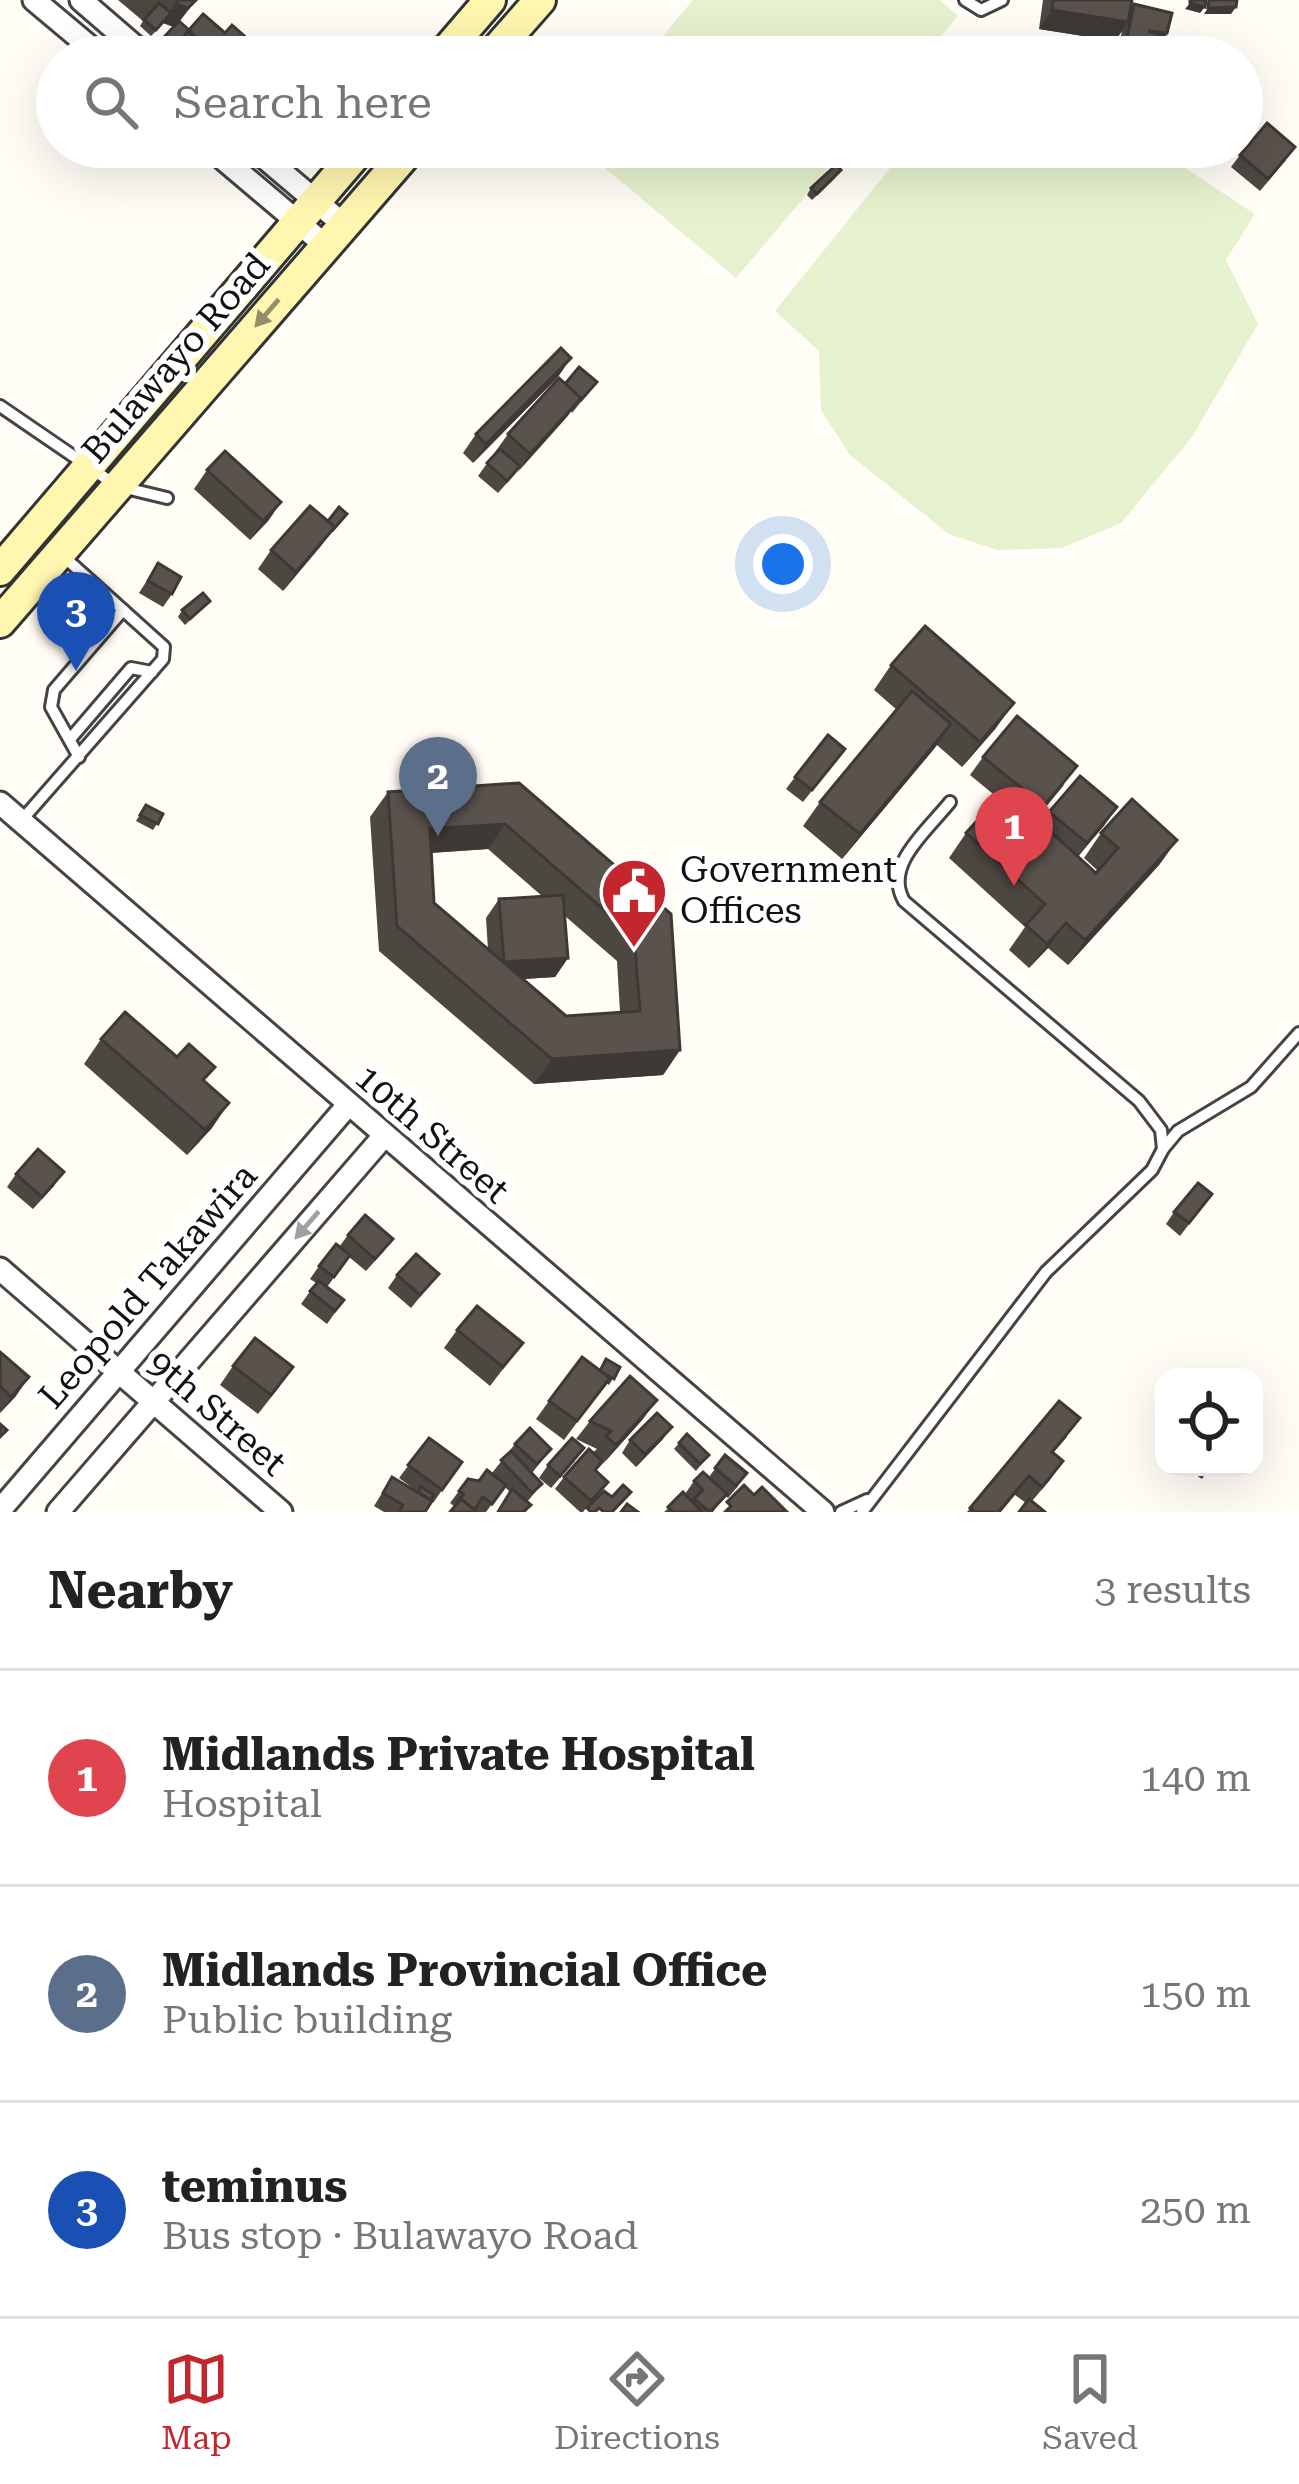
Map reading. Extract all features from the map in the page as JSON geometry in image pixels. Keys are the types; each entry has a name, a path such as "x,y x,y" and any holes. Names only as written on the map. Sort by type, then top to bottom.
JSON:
{"street":[{"path":"34,0 77,36"},
{"path":"81,0 123,36"},
{"path":"459,36 490,0"},
{"path":"508,36 540,0"},
{"path":"240,168 335,236"},
{"path":"269,168 306,212"},
{"name":"Bulawayo Road","path":"0,570 344,168"},
{"name":"Bulawayo Road","path":"0,622 394,168"},
{"name":"10th Street","path":"0,803 823,1512"},
{"name":"Leopold Takawira","path":"0,1510 347,1105"},
{"path":"58,1512 384,1136"},
{"name":"9th Street","path":"0,1269 281,1512"}],"lane":[{"path":"965,0 981,10 1002,0"},
{"path":"0,406 117,486 167,498"},
{"path":"21,821 163,659 164,647 60,554"},
{"path":"79,757 51,706 54,690 123,610"},
{"path":"71,738 131,668 152,672"},
{"path":"950,802 898,868 896,887 904,901 1138,1101 1161,1130 1163,1149"},
{"path":"841,1512 864,1506 1046,1272 1151,1170 1178,1131 1251,1088 1299,1033"}],"green space":[{"path":"693,0 940,0 958,16 941,36 663,36"},
{"path":"605,168 829,168 736,278"},
{"path":"890,168 1185,168 1255,214 1226,260 1258,324 1192,437 1121,523 1062,548 997,550 949,534 850,455 821,410 819,351 775,311"}],"building":[{"path":"196,0 188,8 176,4"},
{"path":"1053,0 1132,0 1128,22 1052,10"},
{"path":"1209,0 1237,0 1236,7 1208,8"},
{"path":"159,3 171,13 156,30 144,20"},
{"path":"1134,4 1172,13 1167,33 1148,31 1163,36 1127,36"},
{"path":"203,14 225,33 232,25 244,36 194,36 188,31"},
{"path":"179,21 190,31 184,36 165,36"},
{"path":"1267,123 1295,147 1268,179 1255,168 1263,168"},
{"path":"833,168 841,170 817,194 811,188"},
{"path":"561,348 571,358 486,444 476,434"},
{"path":"579,367 597,382 581,400 565,384"},
{"path":"559,378 581,398 530,454 508,434"},
{"path":"500,449 520,466 507,481 487,463"},
{"path":"225,451 281,502 263,521 207,470"},
{"path":"310,506 335,527 296,572 271,550"},
{"path":"339,507 347,514 332,531 335,527 328,521"},
{"path":"158,563 181,577 172,594 148,581"},
{"path":"203,593 210,601 190,619 182,610"},
{"path":"925,626 1014,703 980,742 891,665"},
{"path":"912,691 951,724 860,834 820,802"},
{"path":"1017,716 1077,766 1044,806 983,757"},
{"path":"828,735 845,749 812,790 795,777"},
{"path":"1080,776 1117,807 1087,843 1049,812"},
{"path":"519,783 671,914 680,1050 552,1059 397,926 388,792","holes":["505,824 634,936 640,1011 566,1016 434,903 430,829"]},
{"path":"1005,790 1096,873 1118,848 1101,833 1132,799 1177,840 1085,940 1066,923 1047,944 1026,925 1045,904 966,833"},
{"path":"146,805 163,814 158,824 140,815"},
{"path":"563,895 568,958 504,962 499,899"},
{"path":"125,1012 177,1057 189,1044 215,1067 203,1080 229,1103 205,1130 101,1039"},
{"path":"38,1149 64,1172 42,1197 16,1174"},
{"path":"1198,1183 1212,1194 1189,1223 1174,1212"},
{"path":"365,1215 393,1239 375,1259 348,1235"},
{"path":"336,1244 350,1255 334,1277 319,1266"},
{"path":"416,1254 439,1274 420,1295 397,1275"},
{"path":"319,1281 344,1300 335,1311 310,1291"},
{"path":"477,1306 523,1343 503,1367 457,1330"},
{"path":"255,1338 293,1367 271,1395 233,1366"},
{"path":"0,1352 29,1377 11,1397 0,1386"},
{"path":"582,1357 610,1378 577,1421 549,1401"},
{"path":"606,1359 620,1367 614,1379 600,1371"},
{"path":"630,1376 657,1400 616,1445 606,1436 611,1431 590,1421"},
{"path":"1059,1401 1080,1418 1052,1452 1063,1461 1042,1487 1029,1476 998,1512 975,1512 970,1508"},
{"path":"657,1413 672,1427 645,1454 630,1440"},
{"path":"530,1428 551,1449 537,1464 515,1444"},
{"path":"687,1434 709,1455 700,1464 679,1443"},
{"path":"429,1438 462,1462 442,1490 408,1465"},
{"path":"572,1438 584,1448 560,1476 548,1465"},
{"path":"589,1449 602,1461 595,1470 608,1482 591,1501 564,1477"},
{"path":"511,1451 542,1484 532,1493 501,1460"},
{"path":"725,1455 747,1473 736,1486 715,1468"},
{"path":"487,1470 506,1485 492,1504 483,1497 474,1510 461,1499 457,1502 468,1479 479,1481"},
{"path":"703,1472 727,1494 710,1512 694,1499 703,1490 694,1481"},
{"path":"392,1477 432,1501 425,1512 399,1512 403,1505 383,1493"},
{"path":"623,1485 631,1492 612,1512 587,1508 604,1491 612,1497"},
{"path":"744,1485 754,1495 762,1487 787,1512 725,1512 731,1506 727,1502"},
{"path":"512,1489 531,1505 523,1512 498,1512"},
{"path":"683,1492 702,1512 673,1512 668,1507"},
{"path":"461,1499 477,1512 450,1512"},
{"path":"1029,1499 1045,1512 1019,1512"}],"place":[{"name":"teminus","path":"76,671"},
{"name":"Midlands Provincial Office","path":"438,836"},
{"name":"Midlands Private Hospital","path":"1014,886"},
{"name":"Government Offices","path":"634,950"}]}
